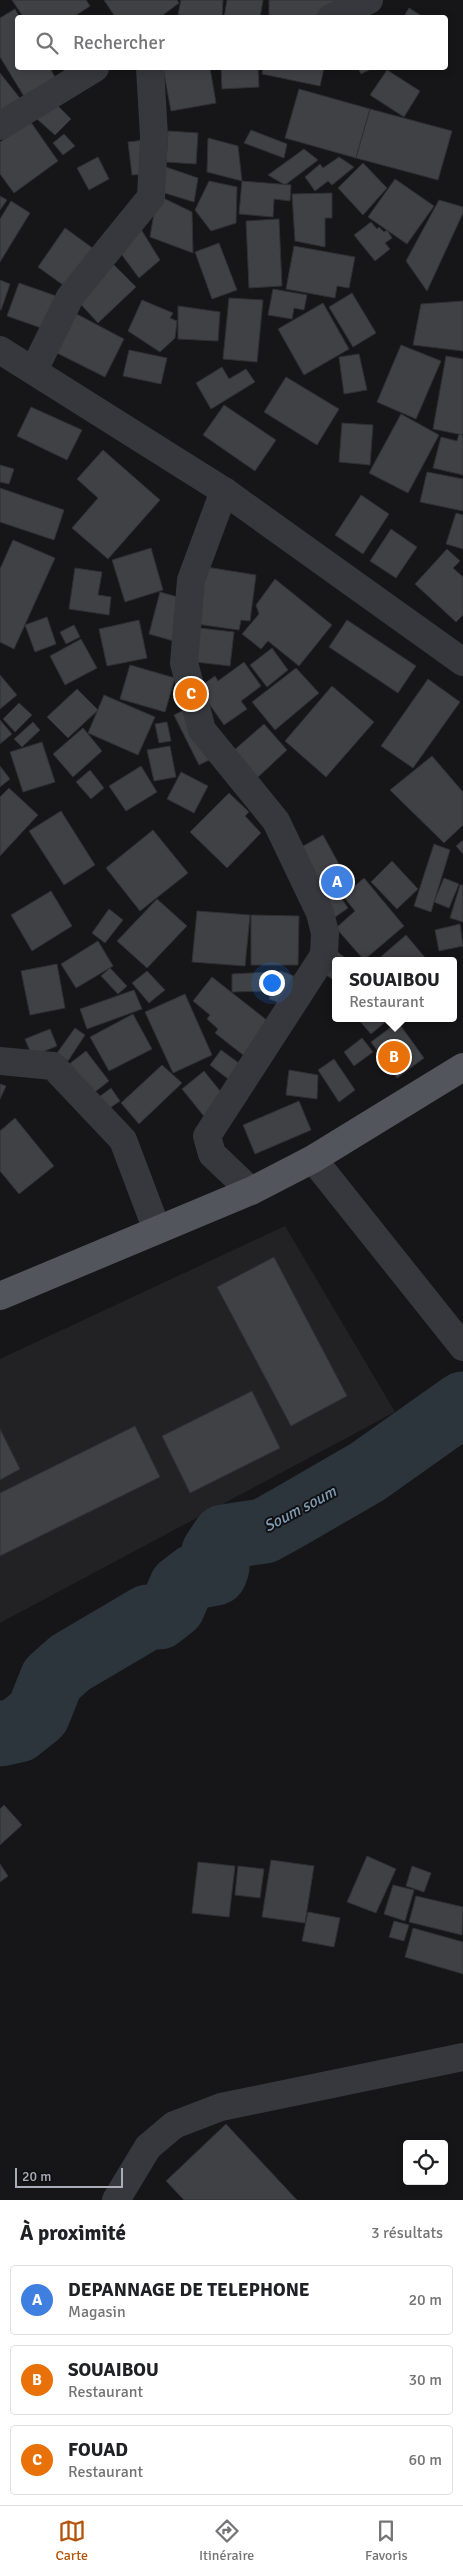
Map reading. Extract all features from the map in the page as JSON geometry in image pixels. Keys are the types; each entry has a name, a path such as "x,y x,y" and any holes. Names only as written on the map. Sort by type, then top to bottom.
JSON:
{"main road":[{"path":"0,1296 251,1191 314,1159 463,1067"}],"street":[{"path":"337,15 369,0"},
{"path":"0,126 92,70"},
{"path":"34,370 70,297 151,197 154,136 150,70"},
{"path":"0,350 224,492 463,662"},
{"path":"224,492 192,580 184,663 202,730 276,821 320,913 325,933 324,955 207,1136 212,1154 251,1191"},
{"path":"0,1061 54,1066 122,1140 157,1230"},
{"path":"314,1159 463,1347"},
{"path":"116,2200 148,2147 174,2125 221,2107 463,2057"}],"shaded area":[{"path":"285,1226 395,1412 0,1623 0,1359"}],"building":[{"path":"12,0 86,0 90,6 76,15 22,15"},
{"path":"104,0 177,0 179,3 163,15 114,15"},
{"path":"181,0 223,0 222,15 178,15"},
{"path":"227,0 263,0 260,15 224,15"},
{"path":"269,0 342,0 340,10 317,15 269,15"},
{"path":"409,8 420,15 405,15"},
{"path":"15,9 18,15 15,15 15,70 51,70 56,79 25,98 0,57 0,18"},
{"path":"163,70 210,70 216,103 171,111"},
{"path":"221,70 258,70 259,87 222,89"},
{"path":"263,70 324,70 320,86 262,74"},
{"path":"359,70 369,70 361,74"},
{"path":"387,70 420,91 404,117 370,95"},
{"path":"0,73 23,102 0,121"},
{"path":"299,89 370,109 356,158 285,138"},
{"path":"54,102 71,119 55,135 37,119"},
{"path":"370,109 452,131 438,180 356,158"},
{"path":"30,121 58,161 14,193 0,174 0,142"},
{"path":"251,130 287,144 284,158 244,143"},
{"path":"168,131 198,133 196,164 166,162"},
{"path":"64,134 75,146 63,155 53,143"},
{"path":"208,138 238,146 242,181 207,172"},
{"path":"145,140 148,174 132,175 128,142"},
{"path":"304,149 318,160 285,185 268,175"},
{"path":"98,157 109,179 89,190 77,168"},
{"path":"339,157 354,167 332,185 328,181 315,191 305,177 320,164 323,168"},
{"path":"363,163 387,188 363,215 338,188"},
{"path":"166,167 198,178 194,202 158,191"},
{"path":"395,179 434,206 407,244 368,217"},
{"path":"209,181 237,187 236,223 211,231 195,210"},
{"path":"242,181 291,185 290,201 274,199 273,217 239,214"},
{"path":"332,193 332,218 325,218 325,247 295,241 292,194"},
{"path":"157,195 192,212 193,253 150,237"},
{"path":"0,196 7,200 0,210"},
{"path":"439,200 463,207 463,213 427,291 406,261"},
{"path":"11,201 30,213 0,262 0,219"},
{"path":"279,219 282,286 249,288 246,221"},
{"path":"371,222 377,229 379,227 384,232 387,230 392,238 385,243 390,249 375,261 354,235"},
{"path":"139,226 160,260 139,278 116,247"},
{"path":"65,228 98,252 70,290 38,267"},
{"path":"219,243 237,290 212,299 195,252"},
{"path":"294,246 355,257 349,288 337,286 335,298 286,289"},
{"path":"109,260 136,287 98,323 75,298"},
{"path":"0,280 10,284 1,310 0,310"},
{"path":"19,283 59,297 47,330 7,316"},
{"path":"273,289 307,295 304,310 294,308 292,319 268,315"},
{"path":"352,293 376,333 353,347 329,307"},
{"path":"229,298 263,300 257,362 223,359"},
{"path":"142,300 173,313 170,318 177,321 175,338 160,352 128,331"},
{"path":"463,301 463,351 413,345 421,304"},
{"path":"323,303 349,349 304,375 278,329"},
{"path":"178,306 220,312 218,341 178,339"},
{"path":"71,311 124,339 105,377 51,350"},
{"path":"401,345 441,361 416,419 377,402"},
{"path":"129,350 167,358 161,384 123,376"},
{"path":"359,354 367,390 344,394 339,357"},
{"path":"446,356 463,359 463,435 433,429"},
{"path":"222,367 229,379 246,369 255,382 211,409 196,383"},
{"path":"286,377 339,409 317,445 264,412"},
{"path":"224,405 276,440 255,471 203,435"},
{"path":"31,407 82,430 67,460 17,436"},
{"path":"401,414 439,435 408,493 369,473"},
{"path":"342,423 373,425 370,465 339,462"},
{"path":"459,434 463,435 463,475 433,468 441,437 457,441"},
{"path":"103,450 160,500 108,559 72,528 98,498 77,479"},
{"path":"0,465 14,469 9,484 0,482"},
{"path":"427,472 463,479 463,511 420,502"},
{"path":"0,488 64,510 54,540 0,522"},
{"path":"361,495 389,514 363,554 335,535"},
{"path":"456,513 463,515 463,549 446,544"},
{"path":"391,529 417,547 396,578 370,561"},
{"path":"13,540 55,558 14,649 0,642 0,569"},
{"path":"151,548 163,590 125,602 112,560"},
{"path":"447,549 460,561 453,568 463,577 463,615 456,622 415,584"},
{"path":"206,567 256,575 250,621 241,620 239,630 196,624"},
{"path":"75,568 102,572 98,595 111,597 109,615 69,609"},
{"path":"275,579 332,625 299,666 268,641 261,649 242,634 259,614 256,605"},
{"path":"160,592 188,600 177,642 149,634"},
{"path":"47,617 56,644 35,652 25,625"},
{"path":"139,620 147,658 107,666 99,629"},
{"path":"347,620 416,666 398,693 329,647"},
{"path":"74,625 80,637 66,644 60,632"},
{"path":"200,628 234,632 230,666 196,662"},
{"path":"81,639 97,668 65,685 50,656"},
{"path":"272,648 288,670 267,687 250,665"},
{"path":"244,662 261,686 241,701 247,709 224,725 198,688 215,676 218,681"},
{"path":"130,665 175,678 165,712 120,699"},
{"path":"296,668 319,693 275,730 252,702"},
{"path":"0,675 17,695 0,709"},
{"path":"428,679 460,702 413,768 381,746"},
{"path":"332,686 374,722 326,777 285,741"},
{"path":"77,689 98,710 68,738 47,717"},
{"path":"104,695 155,717 138,755 88,733"},
{"path":"19,703 32,715 15,732 3,719"},
{"path":"188,708 213,758 199,765 174,715"},
{"path":"0,720 12,734 0,744"},
{"path":"33,722 40,730 22,747 14,739"},
{"path":"167,722 171,741 159,743 155,724"},
{"path":"264,724 287,750 257,778 233,751"},
{"path":"83,728 102,751 73,777 53,754"},
{"path":"42,742 55,782 23,792 10,752"},
{"path":"170,746 176,777 154,781 147,750"},
{"path":"432,756 463,792 463,825 444,843 390,790"},
{"path":"0,766 10,779 0,787"},
{"path":"141,766 157,792 126,811 109,786"},
{"path":"90,770 104,788 91,799 76,782"},
{"path":"181,772 208,786 194,813 167,799"},
{"path":"9,788 38,815 0,856 0,797"},
{"path":"229,793 249,812 245,816 261,833 227,868 190,832"},
{"path":"61,811 95,865 64,885 29,831"},
{"path":"153,830 188,873 140,911 106,868"},
{"path":"323,835 340,866 314,881 296,850"},
{"path":"463,840 463,854 456,846"},
{"path":"434,844 450,850 431,912 414,906"},
{"path":"392,861 418,889 397,909 371,882"},
{"path":"344,866 354,880 337,892 348,908 331,920 310,889"},
{"path":"364,878 404,926 368,957 361,957 336,928 355,911 343,896"},
{"path":"444,878 459,884 449,908 434,902"},
{"path":"460,885 463,885 463,922 450,918"},
{"path":"51,891 72,926 32,951 11,915"},
{"path":"157,899 187,926 147,968 117,941"},
{"path":"109,909 123,920 105,943 92,933"},
{"path":"197,911 250,915 245,966 192,962"},
{"path":"251,915 299,916 298,965 251,965"},
{"path":"460,924 463,946 439,951 435,930"},
{"path":"406,935 425,957 381,957"},
{"path":"98,941 113,966 76,988 61,964"},
{"path":"336,951 344,957 332,957"},
{"path":"332,957 332,979 322,972"},
{"path":"57,964 65,1008 30,1015 21,971"},
{"path":"110,968 127,986 118,994 101,976"},
{"path":"147,971 165,990 149,1003 132,983"},
{"path":"280,971 294,976 284,1004 269,999"},
{"path":"270,972 270,991 232,992 232,974"},
{"path":"212,977 273,1025 247,1058 215,1033 218,1029 207,1019 210,1015 193,1001"},
{"path":"134,990 142,1009 87,1029 80,1009"},
{"path":"185,994 212,1055 173,1073 145,1012"},
{"path":"133,1014 152,1049 109,1071 90,1037"},
{"path":"360,1022 385,1022 371,1034"},
{"path":"398,1022 424,1058 397,1078 371,1042"},
{"path":"75,1028 85,1035 68,1061 57,1053"},
{"path":"50,1029 57,1046 32,1056 25,1039"},
{"path":"362,1038 373,1052 354,1066 344,1052"},
{"path":"221,1050 247,1069 236,1085 210,1065"},
{"path":"86,1051 109,1081 91,1095 68,1065"},
{"path":"334,1059 355,1090 339,1102 318,1070"},
{"path":"162,1065 182,1083 139,1124 121,1103"},
{"path":"289,1070 318,1075 317,1099 286,1095"},
{"path":"204,1071 229,1102 207,1120 182,1089"},
{"path":"0,1084 6,1086 0,1099"},
{"path":"111,1088 120,1101 104,1112 95,1100"},
{"path":"299,1101 311,1130 255,1154 243,1125"},
{"path":"15,1118 54,1166 19,1194 0,1171 0,1131"},
{"path":"274,1257 347,1396 291,1426 217,1287"},
{"path":"252,1391 280,1448 190,1493 162,1436"},
{"path":"135,1426 160,1477 0,1556 0,1493"},
{"path":"0,1429 20,1469 0,1480"},
{"path":"4,1805 22,1825 0,1845 0,1809"},
{"path":"367,1856 396,1869 376,1913 347,1902"},
{"path":"271,1860 314,1866 305,1923 262,1917"},
{"path":"198,1862 235,1866 229,1917 192,1913"},
{"path":"0,1864 8,1876 0,1882"},
{"path":"238,1866 264,1869 260,1898 235,1895"},
{"path":"412,1866 431,1873 424,1892 406,1886"},
{"path":"393,1885 414,1890 405,1921 384,1914"},
{"path":"416,1896 463,1907 462,1935 409,1922"},
{"path":"308,1912 340,1918 334,1947 302,1941"},
{"path":"394,1921 409,1925 404,1941 389,1937"},
{"path":"413,1928 463,1942 463,1974 405,1957"},
{"path":"226,2124 297,2200 184,2200 166,2181"}],"waterway":[{"name":"Soum soum","path":"0,1734 18,1730 38,1714 52,1679 70,1663 148,1617 159,1617 173,1606 181,1587 194,1577 215,1573 217,1567 214,1552 224,1537 264,1531 291,1516 367,1472 463,1404"}],"place":[{"name":"FOUAD","path":"191,694"},
{"name":"DEPANNAGE DE TELEPHONE","path":"337,882"},
{"name":"SOUAIBOU","path":"394,1057"}]}
